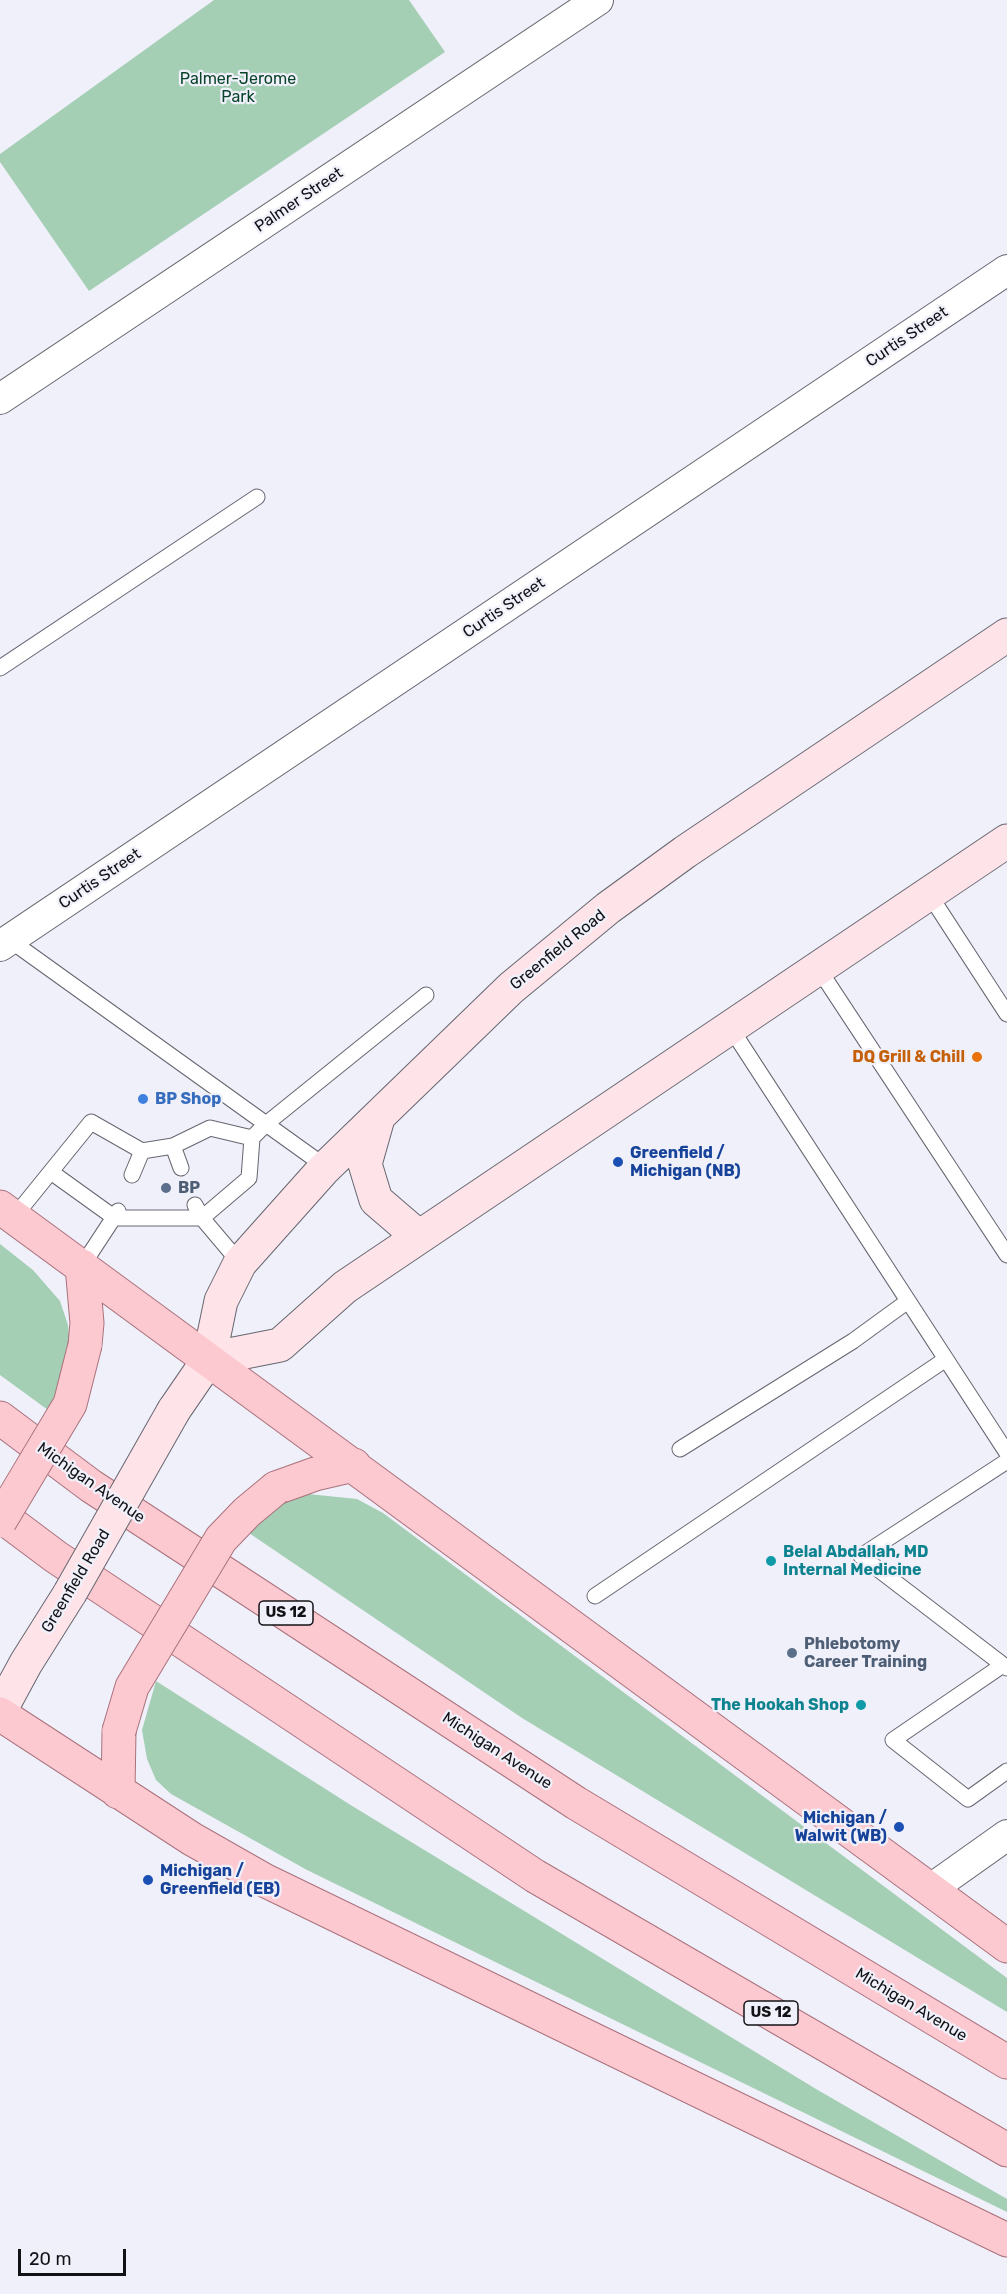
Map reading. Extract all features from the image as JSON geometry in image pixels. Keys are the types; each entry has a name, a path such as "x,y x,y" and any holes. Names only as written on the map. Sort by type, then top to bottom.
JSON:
{"main road":[{"name":"Greenfield Road","path":"0,1712 26,1663 82,1573 174,1410 209,1359 221,1301 240,1263 326,1167 511,988 608,908 685,852 1007,635"},
{"path":"209,1359 280,1345 345,1287 929,894 1004,850"},
{"path":"378,1116 365,1164 376,1200 419,1237"},
{"path":"7,1212 1007,1946"},
{"path":"0,1521 70,1404 85,1345 87,1323 81,1266"},
{"name":"Michigan Avenue","path":"0,1418 91,1486 576,1803 1007,2062"},
{"path":"118,1792 119,1731 132,1686 221,1539 247,1512 276,1488 315,1473 354,1465"},
{"name":"US 12","path":"0,1515 66,1564 535,1876 1007,2150"},
{"path":"0,1712 118,1792 192,1839 264,1880 1007,2240"}],"street":[{"name":"Palmer Street","path":"0,399 598,0"},
{"name":"Curtis Street","path":"3,939 1007,270"},
{"path":"931,1889 1007,1835"}],"lane":[{"path":"0,668 257,497"},
{"path":"929,894 1007,1014"},
{"path":"3,939 326,1167"},
{"path":"818,969 1007,1255"},
{"path":"51,1172 116,1214 198,1211 249,1178 252,1138 266,1124 426,995"},
{"path":"730,1028 1007,1453"},
{"path":"7,1212 51,1172 92,1122 142,1151 173,1146 210,1128 252,1138"},
{"path":"173,1146 181,1168"},
{"path":"132,1175 142,1151"},
{"path":"198,1211 240,1263"},
{"path":"81,1266 116,1214"},
{"path":"680,1449 844,1347 908,1301"},
{"path":"595,1596 946,1359"},
{"path":"1007,1461 861,1556 1005,1667 893,1740 968,1799 1007,1771"}],"green space":[{"name":"Palmer-Jerome Park","path":"214,0 409,0 445,52 89,291 0,162 0,154"},
{"path":"0,1244 33,1270 60,1301 68,1325 71,1354 55,1400 48,1410 0,1375"},
{"path":"308,1494 357,1499 383,1513 1007,1978 1007,2012 522,1718 246,1531 290,1498"},
{"path":"156,1681 349,1804 816,2089 1007,2199 1007,2212 307,1870 171,1794 156,1780 147,1759 142,1730"}],"place":[{"name":"DQ Grill & Chill","path":"977,1057"},
{"name":"BP Shop","path":"143,1099"},
{"name":"Greenfield / Michigan (NB)","path":"618,1162"},
{"name":"BP","path":"166,1188"},
{"name":"Belal Abdallah, MD Internal Medicine","path":"771,1561"},
{"name":"Phlebotomy Career Training","path":"792,1653"},
{"name":"The Hookah Shop","path":"861,1705"},
{"name":"Michigan / Walwit (WB)","path":"899,1827"},
{"name":"Michigan / Greenfield (EB)","path":"148,1880"}]}
